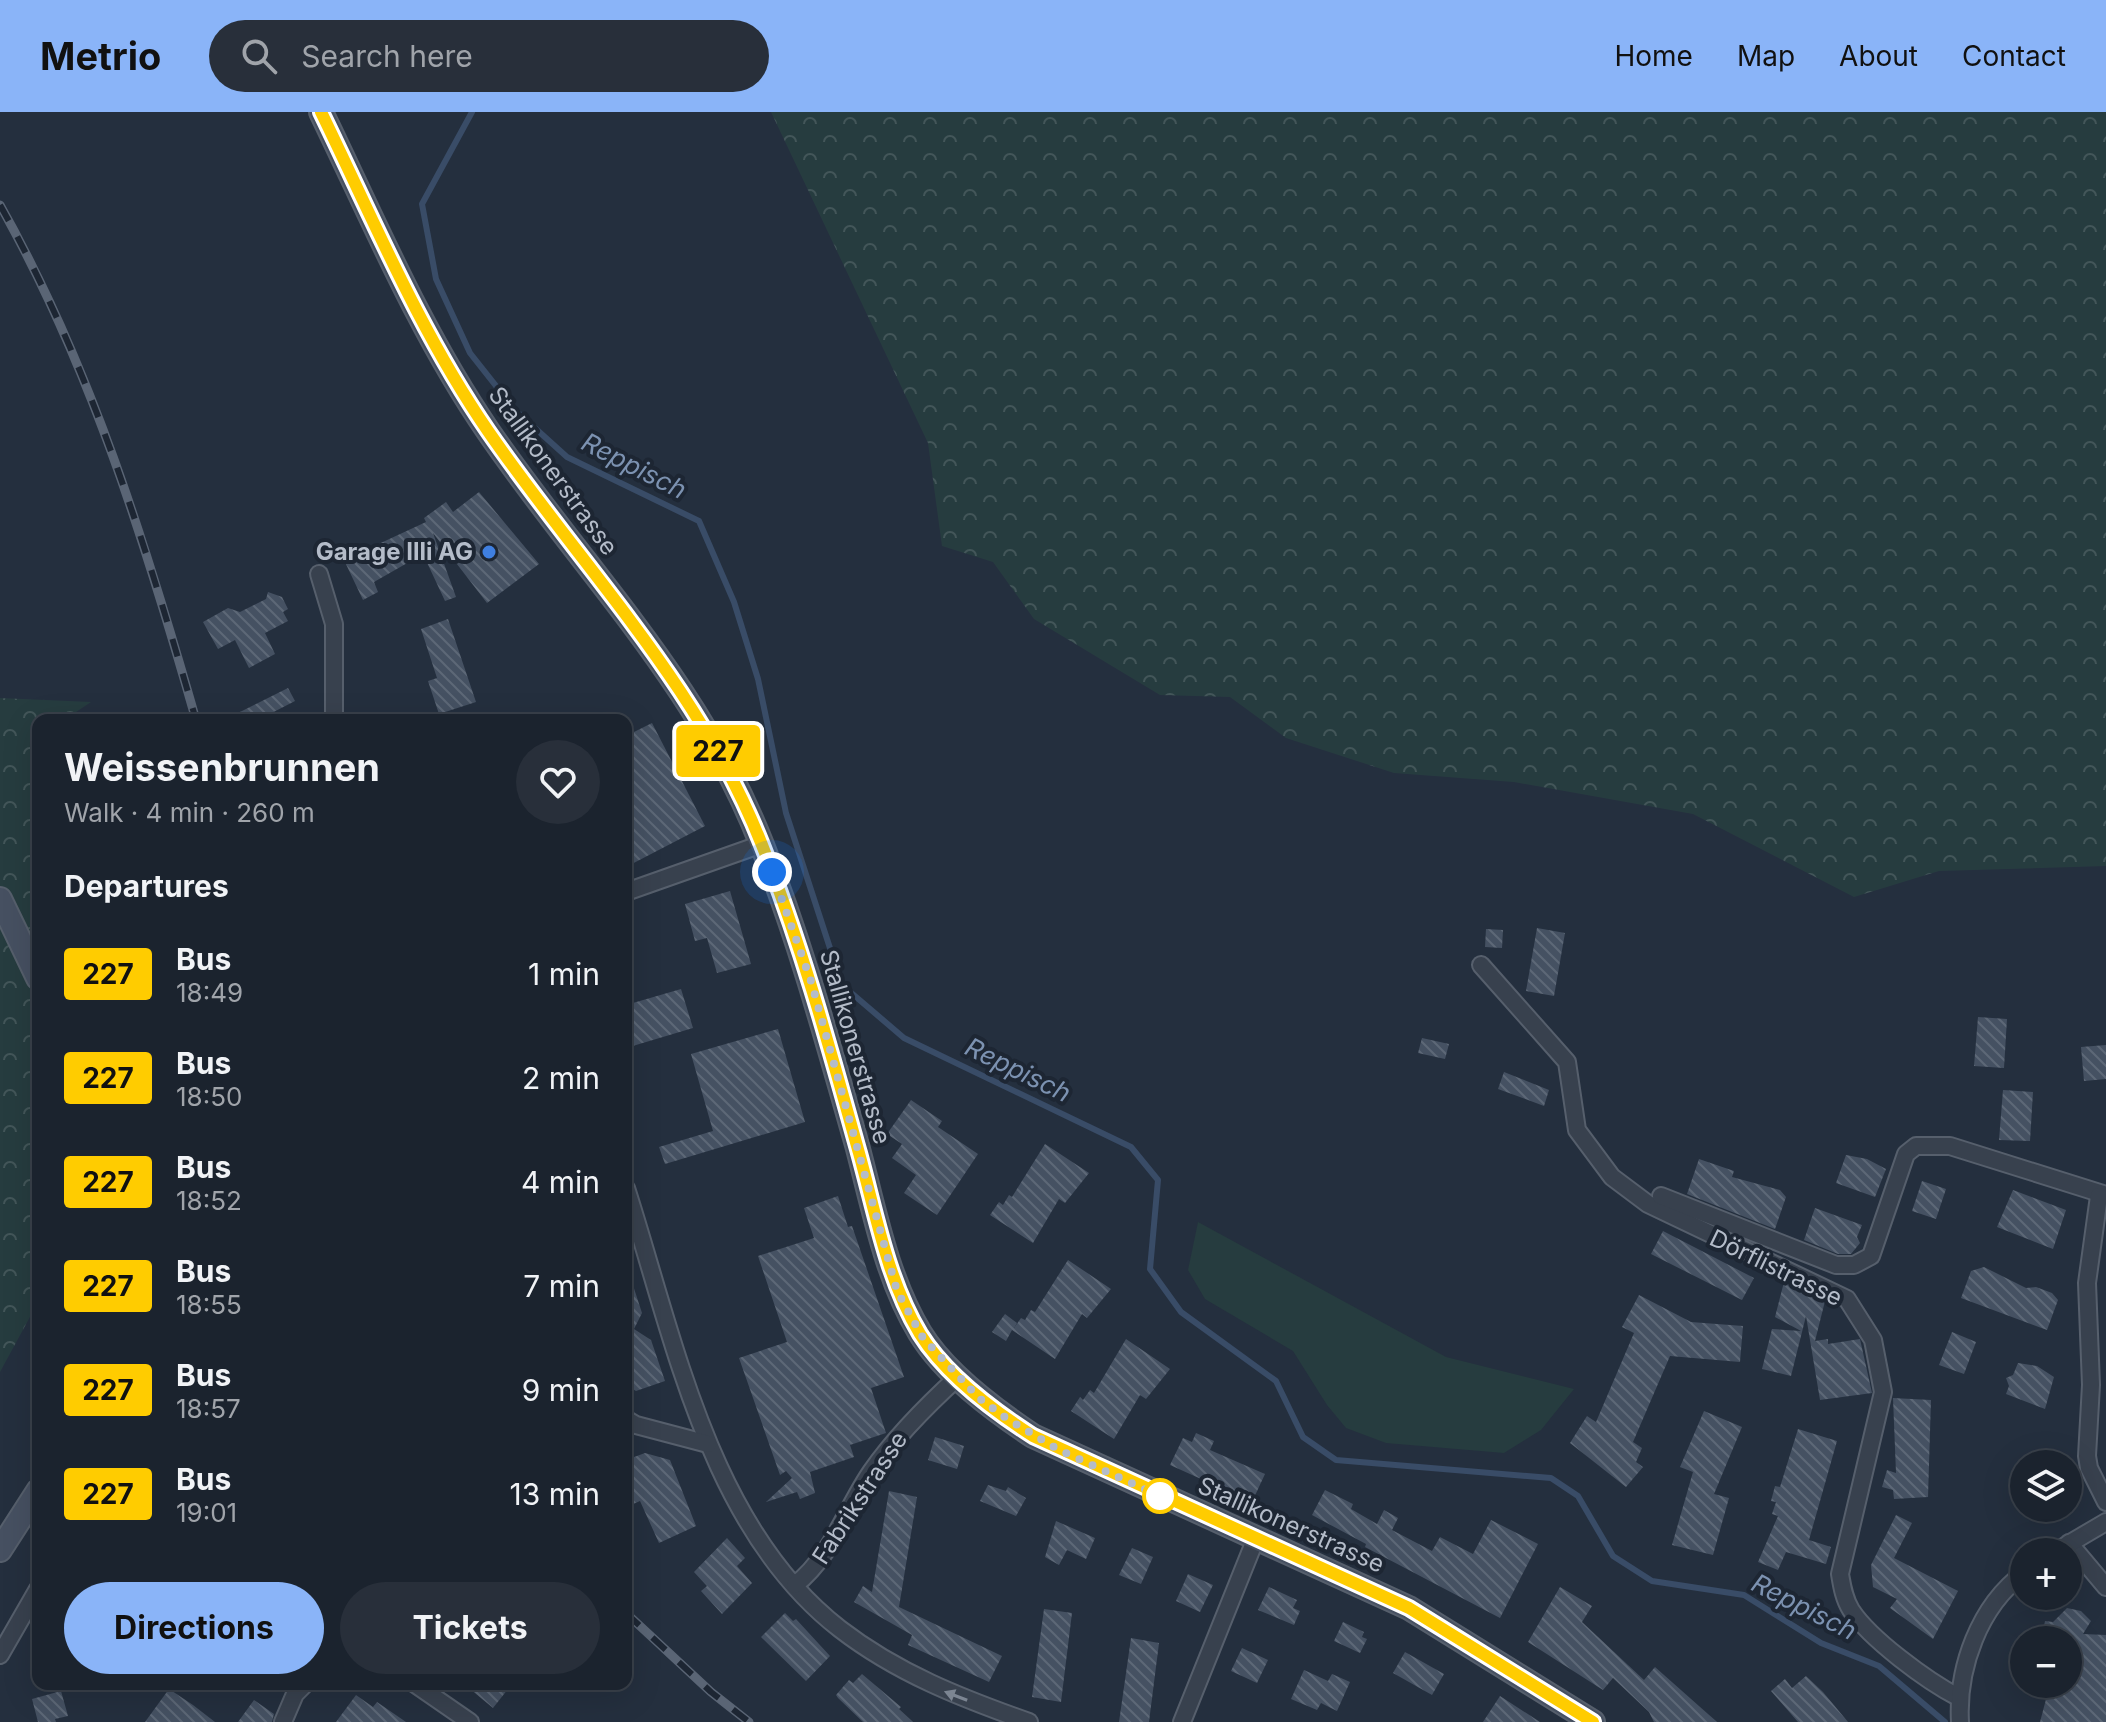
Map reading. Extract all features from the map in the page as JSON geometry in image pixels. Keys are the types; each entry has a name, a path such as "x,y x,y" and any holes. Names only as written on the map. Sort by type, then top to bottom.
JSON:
{"street":[{"name":"Stallikonerstrasse","path":"321,112 421,317 466,398 509,461 674,678 731,775 762,844 811,981 897,1291 923,1338 997,1411 1059,1450 1409,1608 1593,1722"},
{"path":"319,574 334,624 334,714"},
{"path":"632,890 762,844"},
{"path":"0,899 32,966"},
{"name":"Dörflistrasse","path":"1481,965 1567,1062 1577,1130 1612,1177 1648,1204 1847,1299 1873,1340 1883,1392 1840,1574 1843,1589 1848,1606 1867,1628 1927,1677 1958,1697"},
{"path":"1661,1196 1836,1265 1854,1265 1871,1256 1906,1154 1916,1146 1950,1146 2075,1183 2103,1195 2087,1283 2091,1385 2087,1456 2094,1480 2106,1502"},
{"path":"632,1207 708,1444 754,1534 795,1585 837,1627 876,1655 938,1689 1029,1722"},
{"name":"Fabrikstrasse","path":"795,1585 820,1561 870,1474 913,1419 959,1376"},
{"path":"632,1423 708,1444"},
{"path":"0,1550 32,1500"},
{"path":"2079,1538 2106,1522"},
{"path":"1182,1722 1256,1538"},
{"path":"2082,1566 2106,1587"},
{"path":"1960,1720 1958,1697 1967,1658 1982,1624 1997,1600 2010,1587"},
{"path":"0,1655 32,1599"},
{"path":"283,1722 299,1690"},
{"path":"424,1690 470,1722"}],"green space":[{"path":"771,112 2106,112 2106,866 1939,871 1854,897 1693,814 1514,782 1394,773 1286,738 1230,697 1160,695 1034,619 993,562 942,546 928,443"},
{"path":"0,698 91,702 73,714 32,714 32,1315 0,1372"},
{"path":"1198,1222 1446,1357 1574,1389 1541,1430 1504,1453 1386,1443 1346,1428 1327,1405 1293,1351 1205,1299 1188,1270"}],"building":[{"path":"479,492 539,564 487,603 433,533 456,597 445,601 423,554 374,582 378,592 363,600 344,560 426,522 424,518 446,502 453,512"},
{"path":"268,592 282,597 288,609 283,612 288,621 265,633 275,654 249,668 235,640 218,649 203,622 228,608 240,612 266,599"},
{"path":"448,619 476,702 439,714 428,681 437,678 421,629"},
{"path":"288,688 295,701 270,714 236,714"},
{"path":"652,723 705,826 632,864 632,733"},
{"path":"730,891 751,964 717,973 707,938 695,941 685,904"},
{"path":"1537,928 1565,933 1554,996 1526,991"},
{"path":"1486,929 1503,930 1502,948 1485,947"},
{"path":"681,989 693,1028 632,1046 632,1003"},
{"path":"1978,1017 2007,1019 2004,1068 1974,1066"},
{"path":"778,1029 805,1122 665,1164 659,1147 713,1131 691,1054"},
{"path":"1422,1038 1449,1044 1445,1059 1418,1053"},
{"path":"2106,1045 2106,1079 2084,1081 2081,1047"},
{"path":"1504,1072 1549,1090 1544,1106 1498,1089"},
{"path":"2003,1090 2033,1092 2030,1141 1999,1140"},
{"path":"911,1100 942,1121 938,1127 978,1154 937,1215 904,1193 916,1175 892,1158 902,1144 887,1134"},
{"path":"1045,1144 1089,1173 1065,1203 1059,1199 1033,1243 990,1215 999,1202 1003,1205 1009,1195 1012,1197"},
{"path":"1846,1155 1867,1159 1886,1169 1875,1197 1836,1183"},
{"path":"1699,1159 1734,1171 1732,1177 1780,1190 1786,1197 1775,1229 1687,1194"},
{"path":"1922,1181 1946,1189 1936,1219 1912,1211"},
{"path":"2013,1190 2066,1210 2053,1249 1997,1227"},
{"path":"838,1196 848,1227 852,1226 904,1377 871,1388 886,1433 850,1445 854,1457 810,1472 815,1493 800,1499 797,1492 766,1502 792,1478 786,1471 780,1475 739,1358 787,1342 758,1256 814,1238 804,1208"},
{"path":"1815,1208 1862,1225 1857,1237 1860,1243 1851,1254 1838,1254 1804,1240"},
{"path":"1663,1231 1754,1278 1742,1300 1651,1254"},
{"path":"1068,1260 1111,1289 1087,1318 1082,1314 1055,1359 1012,1330 1006,1341 992,1332 1005,1314 1017,1323 1014,1328 1021,1318 1025,1320 1031,1310 1035,1312"},
{"path":"1984,1267 2026,1288 2036,1287 2052,1293 2058,1300 2047,1330 1961,1298 1971,1271"},
{"path":"632,1282 642,1313 634,1329 651,1340 665,1381 636,1391 632,1389"},
{"path":"1784,1282 1825,1301 1815,1341 1828,1339 1828,1344 1860,1339 1872,1393 1820,1400 1806,1316 1791,1376 1762,1369 1772,1329 1801,1331 1775,1317"},
{"path":"1639,1295 1691,1322 1743,1326 1740,1362 1670,1356 1633,1442 1642,1448 1636,1462 1643,1467 1626,1487 1570,1443 1587,1416 1596,1422 1634,1333 1622,1327"},
{"path":"1952,1332 1976,1342 1964,1374 1939,1365"},
{"path":"1126,1339 1170,1369 1146,1399 1140,1395 1114,1439 1071,1411 1080,1397 1083,1400 1090,1390 1094,1393"},
{"path":"2018,1363 2037,1366 2054,1377 2045,1409 2006,1394 2009,1386 2006,1378 2013,1375"},
{"path":"1893,1398 1931,1400 1928,1497 1894,1499 1893,1490 1882,1487 1887,1470 1896,1473"},
{"path":"1704,1411 1742,1427 1714,1494 1729,1498 1713,1555 1672,1545 1693,1472 1680,1467"},
{"path":"1798,1429 1837,1441 1809,1540 1831,1547 1826,1564 1786,1552 1778,1570 1758,1562 1778,1516 1772,1514 1776,1502 1771,1501 1775,1486 1780,1487"},
{"path":"1196,1433 1214,1441 1210,1450 1265,1474 1252,1502 1170,1465 1183,1438 1192,1442"},
{"path":"935,1437 964,1446 957,1469 928,1460"},
{"path":"645,1453 670,1460 696,1526 659,1543 640,1501 632,1505 632,1458"},
{"path":"988,1485 1006,1491 1008,1487 1026,1498 1016,1516 980,1501"},
{"path":"1325,1490 1353,1504 1351,1509 1377,1524 1384,1510 1398,1518 1392,1530 1432,1551 1440,1537 1473,1554 1491,1520 1538,1544 1500,1618 1365,1547 1366,1544 1312,1515"},
{"path":"889,1491 917,1497 899,1607 1002,1656 989,1682 908,1645 912,1635 854,1602 863,1586 872,1592"},
{"path":"1896,1515 1912,1523 1894,1558 1958,1591 1933,1639 1890,1608 1897,1599 1873,1587 1871,1565"},
{"path":"1056,1521 1095,1538 1086,1559 1067,1550 1059,1565 1045,1557"},
{"path":"727,1538 745,1558 737,1566 752,1583 722,1614 701,1591 707,1586 694,1572"},
{"path":"1132,1548 1153,1557 1141,1584 1119,1575"},
{"path":"1188,1574 1213,1585 1200,1612 1176,1601"},
{"path":"1269,1587 1297,1600 1293,1608 1300,1611 1294,1625 1258,1610"},
{"path":"1560,1587 1592,1606 1582,1622 1644,1680 1655,1667 1717,1722 1654,1722 1649,1712 1613,1678 1603,1690 1528,1642"},
{"path":"1044,1609 1072,1613 1061,1702 1032,1697"},
{"path":"2065,1610 2081,1611 2091,1621 2083,1634 2106,1635 2106,1722 2040,1722 2046,1698 2082,1698 2082,1626 2044,1626 2045,1621 2053,1622"},
{"path":"785,1613 793,1621 796,1619 830,1656 806,1681 761,1637"},
{"path":"1343,1622 1364,1632 1362,1637 1367,1639 1360,1653 1334,1641"},
{"path":"1131,1638 1159,1643 1149,1722 1119,1722"},
{"path":"1242,1648 1268,1660 1257,1683 1231,1671"},
{"path":"1405,1652 1444,1674 1432,1695 1393,1673"},
{"path":"1304,1670 1328,1681 1332,1674 1350,1682 1337,1711 1321,1703 1317,1710 1291,1699"},
{"path":"862,1674 901,1707 899,1709 913,1722 863,1722 836,1695 849,1680 853,1683"},
{"path":"1806,1676 1848,1722 1798,1722 1771,1691 1785,1679 1792,1688"},
{"path":"170,1690 215,1722 145,1722"},
{"path":"471,1690 507,1690 493,1708"},
{"path":"61,1691 68,1716 55,1719 56,1722 38,1722 32,1699"},
{"path":"356,1695 373,1707 377,1702 406,1722 336,1722"},
{"path":"1500,1696 1540,1722 1483,1722"},
{"path":"254,1700 274,1714 272,1722 238,1722"}],"waterway":[{"name":"Reppisch","path":"472,112 422,204 436,279 470,353 515,410 567,457 699,521 734,602 758,679 786,813 842,985 904,1038 1131,1147 1158,1180 1150,1269 1181,1312 1276,1381 1303,1437 1336,1460 1551,1478 1578,1496 1613,1556 1652,1581 1744,1595 1821,1643 1879,1666 1945,1722"}],"railway":[{"path":"0,205 62,329 89,392 136,522 194,714"},
{"path":"632,1619 711,1692 749,1722"}],"bus line":[{"name":"227","path":"321,112 421,317 466,398 509,461 656,652 700,718 731,775 762,844 811,981 897,1291 923,1338 979,1398 1033,1436 1409,1608 1593,1722"}],"place":[{"name":"Garage Illi AG","path":"489,552"}],"route":[{"path":"772,872 811,981 897,1291 923,1338 979,1398 1006,1418 1059,1450 1160,1496"}]}
